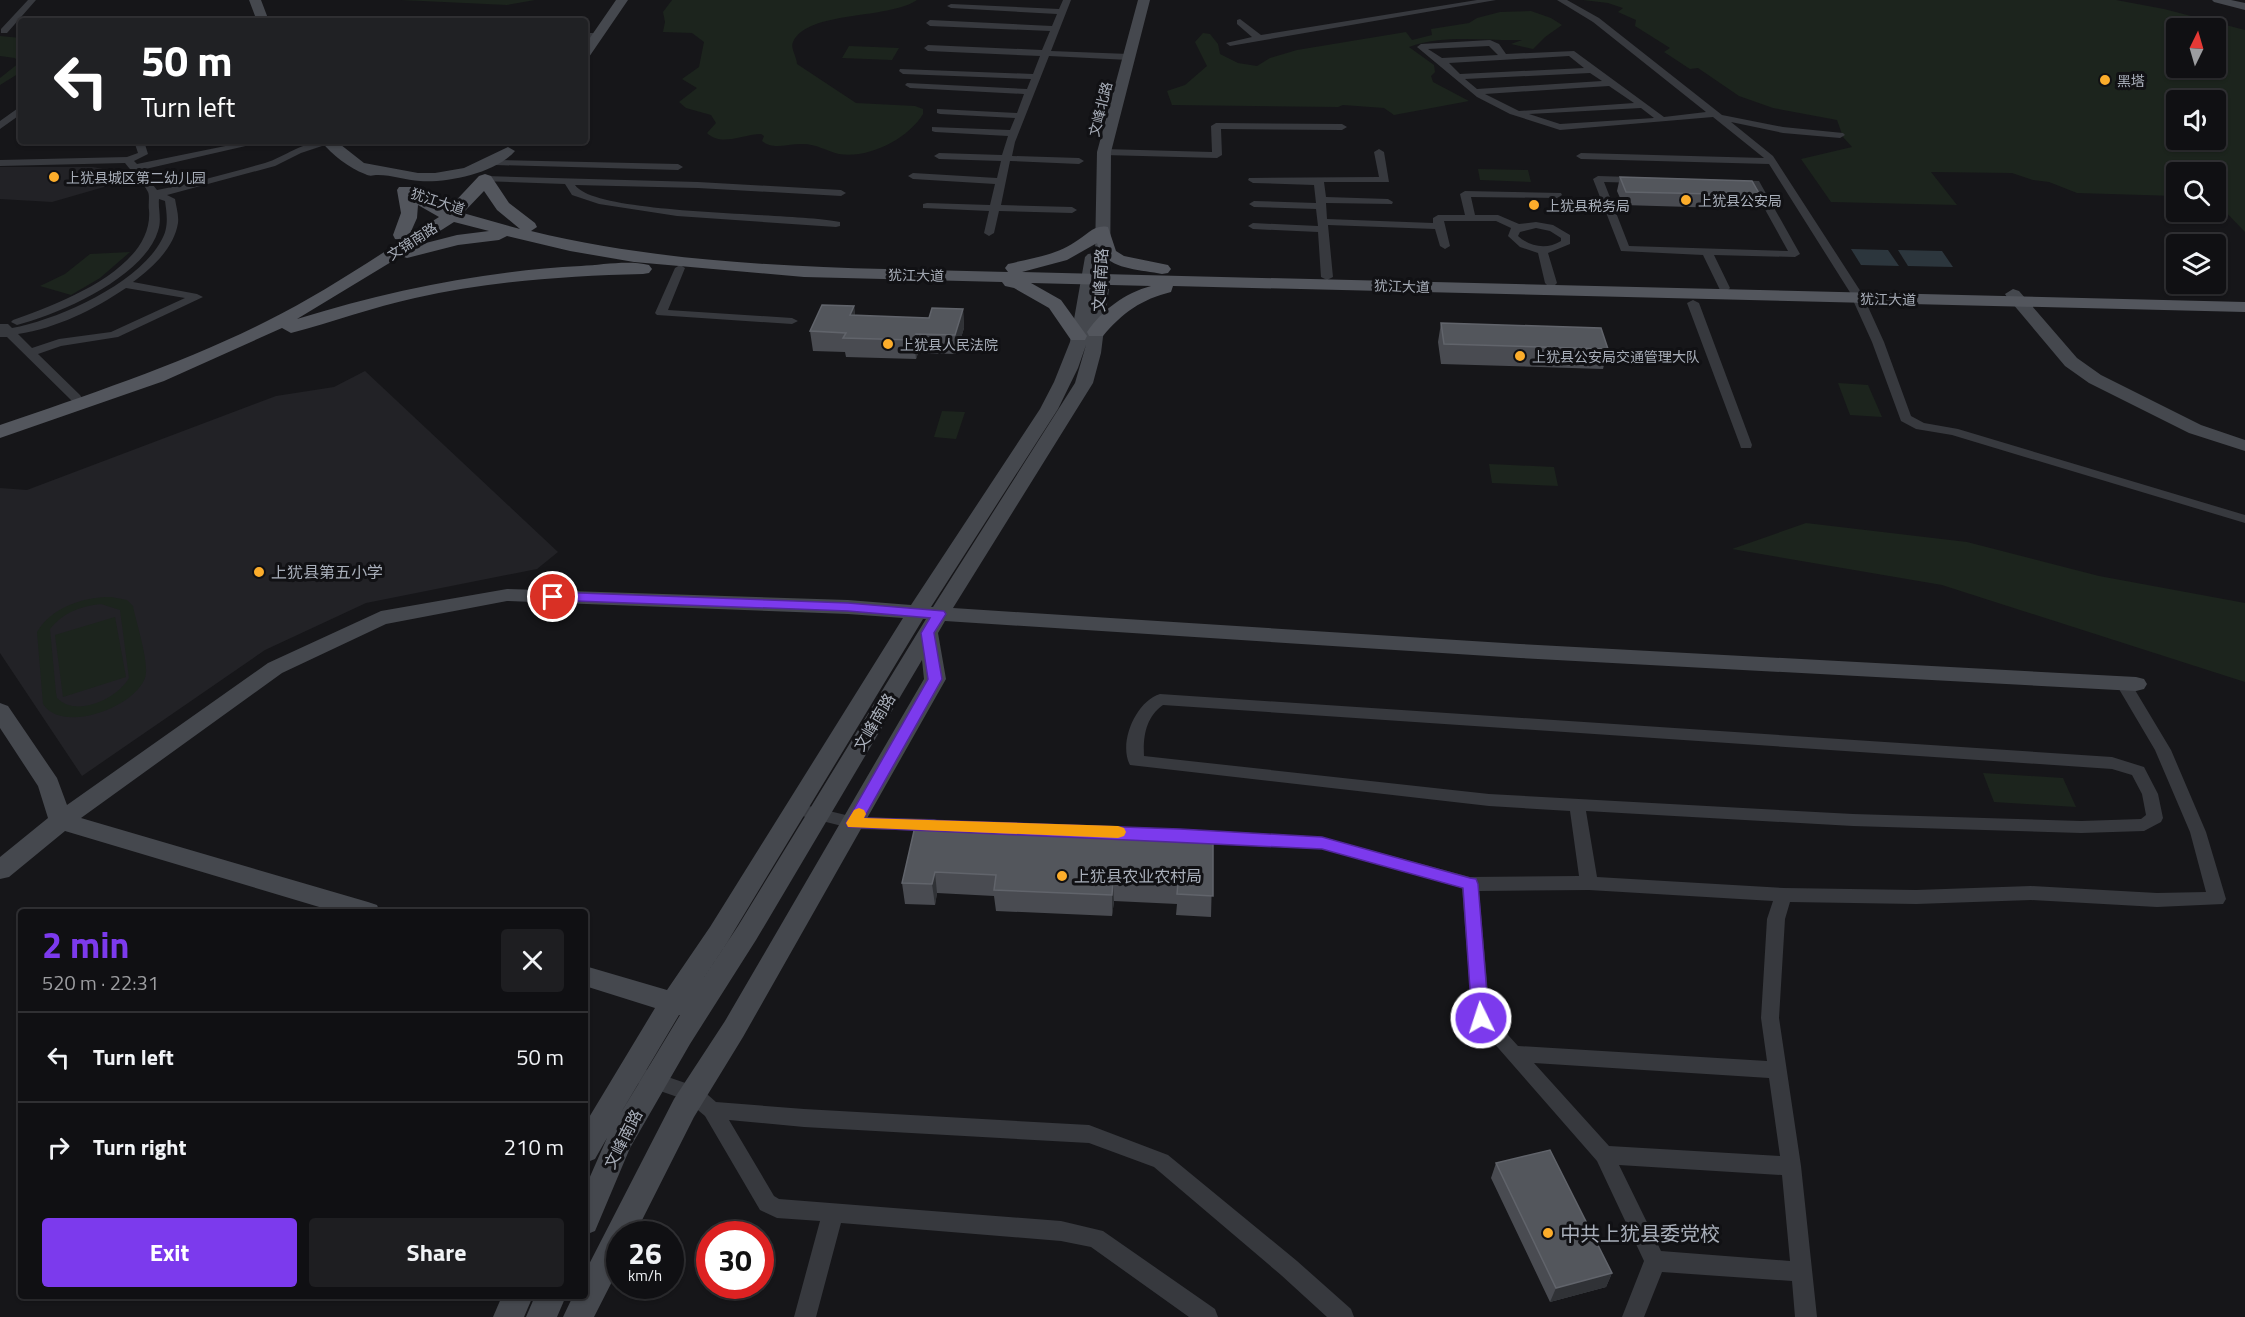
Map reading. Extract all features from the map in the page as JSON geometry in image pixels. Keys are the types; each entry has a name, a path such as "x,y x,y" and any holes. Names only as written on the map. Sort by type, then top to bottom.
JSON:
{"main road":[{"path":"484,181 508,213 530,232"},
{"name":"文锦南路","path":"0,432 157,377 274,325 384,259 450,210 484,181"},
{"path":"400,235 409,222 411,211 405,190"},
{"name":"犹江大道","path":"405,190 450,210 633,257 804,272 996,273"},
{"name":"文锦南路","path":"0,424 152,372 262,323 400,235 450,210"},
{"path":"996,273 1038,265 1071,253 1084,246 1101,230 1108,253 1118,260 1207,278"},
{"path":"384,259 457,240 530,232"},
{"name":"犹江大道","path":"530,232 641,250 729,261 996,273 1856,295 2245,299"},
{"path":"214,351 340,311 425,290 491,279 576,271 727,266"},
{"path":"996,273 1055,304 1087,334 1136,296 1155,289 1207,278"},
{"name":"犹江大道","path":"1207,278 1327,277 1724,288 1856,295"},
{"name":"犹江大道","path":"2016,297 2245,307"}],"street":[{"path":"4,31 32,0"},
{"path":"255,0 262,18"},
{"path":"588,50 622,0"},
{"path":"989,233 1014,133 1067,0"},
{"name":"文峰北路","path":"1101,230 1104,152 1144,0"},
{"path":"1230,43 1492,0"},
{"path":"1561,0 1596,20 1772,161 1856,295 1878,342 1905,418 1920,426 1954,432 2245,519"},
{"path":"2218,0 2245,7"},
{"path":"951,6 1062,12"},
{"path":"1240,22 1259,38"},
{"path":"930,23 1054,29"},
{"path":"588,36 598,36"},
{"path":"1504,57 1496,46 1490,43 1421,47 1430,58 1441,61 1571,53 1579,57 1591,70 1644,105 1662,120"},
{"path":"928,48 1129,57"},
{"path":"1441,61 1476,92 1517,112 1560,127 1718,116 1783,130 1840,135"},
{"path":"1458,77 1591,70"},
{"path":"903,71 1035,77"},
{"path":"1476,92 1612,83"},
{"path":"910,85 1029,92"},
{"path":"1517,112 1644,105"},
{"path":"0,126 18,111"},
{"path":"940,111 1020,116"},
{"path":"1104,152 1217,155 1216,126 1342,127"},
{"path":"935,129 1014,133"},
{"path":"131,164 143,154 142,144"},
{"path":"155,194 186,188 272,164 298,150 318,144"},
{"path":"332,144 358,166 405,190"},
{"path":"0,163 131,164 245,145"},
{"path":"358,166 405,176 446,177 486,165 512,146"},
{"path":"484,181 512,146"},
{"path":"1253,180 1319,182 1319,179 1384,180 1379,152"},
{"path":"939,156 1079,161"},
{"path":"1581,156 1772,161"},
{"path":"498,163 678,167"},
{"path":"3,330 39,326 84,307 127,282 153,260 173,225 174,212 170,199 155,194 131,164"},
{"path":"913,176 1001,181"},
{"path":"1598,179 1755,183 1795,254 1707,252 1625,249 1598,179"},
{"path":"484,181 698,185 841,193"},
{"path":"568,182 576,193 598,201 677,213 836,224"},
{"path":"1319,182 1327,277"},
{"path":"3,330 69,302 110,278 151,237 156,215 152,203 155,194"},
{"path":"1471,218 1465,194 1557,195"},
{"path":"1254,204 1388,202"},
{"path":"927,206 1072,210"},
{"path":"156,215 174,212"},
{"path":"1445,246 1438,218 1498,218 1519,228 1543,225 1558,230 1566,237 1566,242 1561,246 1542,249 1518,242 1513,236 1519,228"},
{"path":"1253,226 1439,226"},
{"name":"文峰南路","path":"588,1145 673,1002 719,934 796,809 928,620 1084,383 1093,353 1087,334 1101,230"},
{"path":"1542,249 1551,283"},
{"path":"1707,252 1724,288"},
{"path":"680,268 661,313 792,321"},
{"path":"30,353 59,343 114,335 197,297 110,278"},
{"path":"2016,297 2071,362 2095,379 2195,429 2245,446"},
{"path":"69,302 84,307"},
{"path":"1693,303 1746,445"},
{"path":"3,330 76,398"},
{"path":"0,870 61,821 275,668 381,618 507,595 848,607 928,620 2130,684 2163,750 2198,832 2217,899 2157,900 2031,893 1916,897 1784,895 1588,884 1470,884 1322,843 1065,830"},
{"path":"578,1317 703,1102 935,679 928,620"},
{"name":"文峰南路","path":"588,1214 619,1143 655,1079 818,815 928,620"},
{"path":"1160,699 2112,763 2138,771 2150,794 2155,818 2144,825 2081,827 1853,820 1577,805 1490,800 1311,778 1136,761 1134,738 1149,706 1160,699"},
{"path":"0,711 49,784 61,821"},
{"path":"1577,805 1588,884"},
{"path":"796,809 854,823 950,825"},
{"path":"61,821 358,909"},
{"path":"1470,884 1481,1018 1605,1155 1655,1261 1633,1317"},
{"path":"1784,895 1776,919 1770,1018 1791,1166 1806,1317"},
{"path":"588,977 698,1010"},
{"path":"1514,1054 1777,1070"},
{"path":"630,1072 655,1079 703,1102 804,1118 1089,1134 1161,1161 1289,1268 1343,1317"},
{"path":"703,1102 767,1203 777,1208 1061,1231 1096,1238 1207,1317"},
{"path":"1605,1155 1791,1166"},
{"path":"805,1317 833,1212"},
{"path":"1655,1261 1801,1272"},
{"path":"508,1317 517,1299"},
{"path":"541,1317 550,1299"}],"shaded area":[{"path":"401,0 535,0 507,5"},
{"path":"672,0 917,0 904,6 814,25 801,32 792,47 797,64 856,103 915,106 923,109 923,114 908,132 897,139 874,150 850,155 839,154 808,144 771,146 762,141 764,136 761,134 733,139 713,137 707,133 716,123 711,115 686,108 679,102 697,88 682,79 699,67 704,42 692,33 663,32 665,22 663,12"},
{"path":"1583,0 2116,0 2199,18 2166,18 2166,78 2226,78 2226,25 2245,30 2245,232 2226,212 2226,162 2166,162 2166,196 2077,193 2049,182 2033,180 2012,173 1931,172 1957,205 1831,202 1801,159 1852,147 1843,137 1837,120 1773,108 1739,96 1698,68 1690,69 1664,52 1670,48 1635,26 1636,20 1618,12 1623,8 1608,3"},
{"path":"1531,11 1551,18 1562,25 1533,49 1511,44 1522,40 1480,39 1451,39 1409,47 1434,65 1435,72 1431,76 1433,82 1469,101 1394,115 1384,108 1343,105 1338,107 1172,105 1167,91 1185,85 1207,66 1195,42 1203,33 1210,34 1218,44 1220,54 1238,63 1257,66 1270,58 1297,50 1406,32 1412,40 1432,35 1431,29 1469,23 1477,18 1500,12"},
{"path":"0,36 18,38 18,62 15,58 0,56"},
{"path":"849,46 899,48 892,60 842,58"},
{"path":"18,64 18,74 0,85 0,78"},
{"name":"上犹县城区第二幼儿园","path":"0,167 93,167 103,169 111,185 52,202 0,199"},
{"path":"1478,169 1528,170 1531,182 1480,180"},
{"path":"1851,249 1888,250 1899,266 1861,265"},
{"path":"1898,250 1942,251 1953,267 1908,266"},
{"path":"130,252 100,278 71,295 40,286 65,274 90,254"},
{"name":"上犹县第五小学","path":"365,371 558,552 537,569 366,603 265,650 82,776 0,653 0,488 27,490 276,396 334,387"},
{"path":"1838,383 1868,385 1882,417 1850,415"},
{"path":"942,411 965,412 956,439 934,437"},
{"path":"1489,464 1554,467 1558,486 1492,483"},
{"path":"1806,523 1967,542 2099,576 2245,603 2245,682 1942,585 1732,549"},
{"path":"100,597 127,600 133,606 146,663 145,678 138,689 127,699 97,714 65,717 52,713 43,704 37,632 51,616 69,605","holes":["101,604 120,610 129,678 123,686 106,699 85,706 65,704 57,698 50,629 72,611 86,606"]},
{"path":"115,617 126,677 63,697 55,635"},
{"path":"1983,773 2063,778 2076,807 1994,802"}],"building":[{"path":"1620,177 1752,181 1760,195 1626,192"},
{"path":"822,305 854,306 850,315 929,318 932,308 963,309 955,335 916,334 914,340 843,338 846,333 810,331"},
{"path":"1441,323 1601,328 1608,349 1444,344"},
{"name":"上犹县农业农村局","path":"916,822 1213,837 1213,896 1177,894 1178,883 1113,880 1112,895 994,890 996,875 935,872 932,884 902,883"},
{"name":"中共上犹县委党校","path":"1550,1150 1612,1273 1556,1288 1496,1163"}],"slow traffic":[{"path":"859,814 854,823 1118,832"}],"place":[{"name":"黑塔","path":"2105,80"},
{"name":"上犹县城区第二幼儿园","path":"54,177"},
{"name":"上犹县公安局","path":"1686,200"},
{"name":"上犹县税务局","path":"1534,205"},
{"name":"上犹县人民法院","path":"888,344"},
{"name":"上犹县公安局交通管理大队","path":"1520,356"},
{"name":"上犹县第五小学","path":"259,572"},
{"name":"上犹县农业农村局","path":"1062,876"},
{"name":"中共上犹县委党校","path":"1548,1233"}],"route":[{"path":"553,597 848,607 939,614 928,633 935,679 854,823 950,825 1322,843 1470,884 1481,1018"}]}
